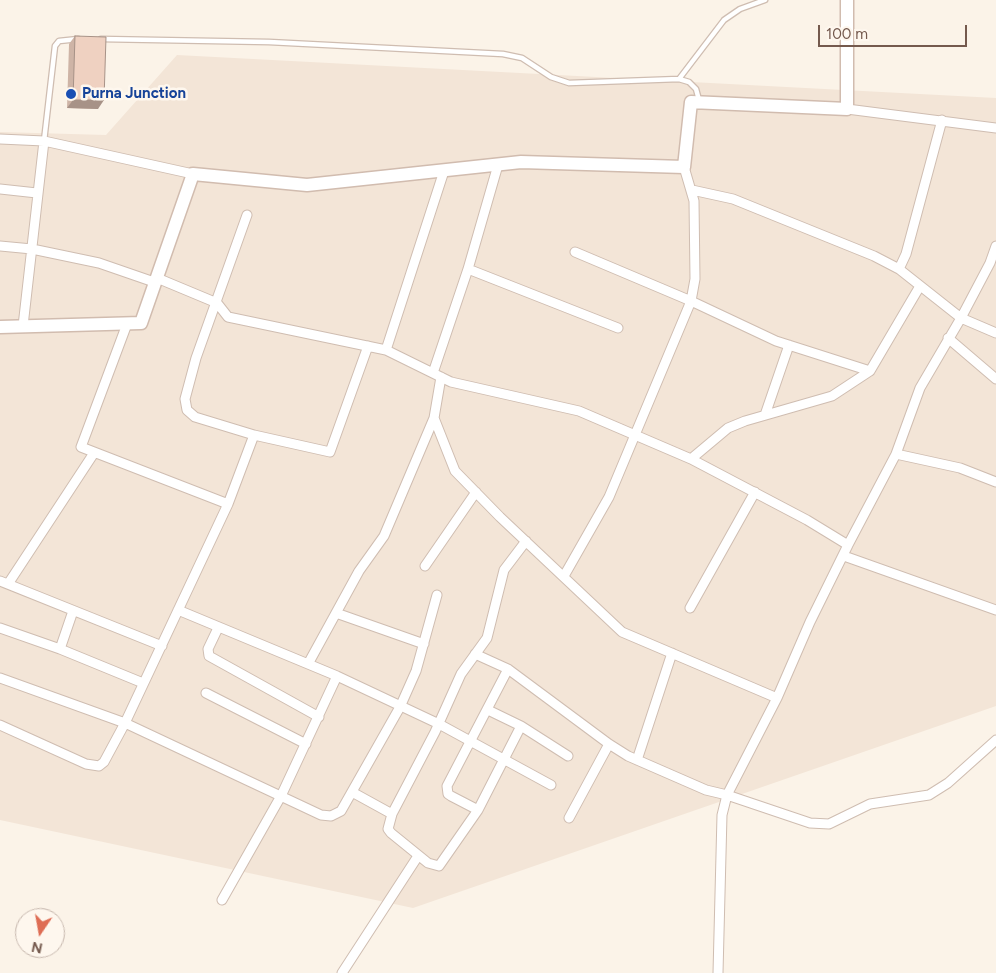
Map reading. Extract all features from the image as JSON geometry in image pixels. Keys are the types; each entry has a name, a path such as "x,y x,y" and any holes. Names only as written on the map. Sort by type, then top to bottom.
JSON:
{"main road":[{"path":"0,327 141,323 193,174 307,185 521,162 684,167 691,102 847,109 847,0"}],"street":[{"path":"847,109 996,128"},
{"path":"899,269 906,254 942,120"},
{"path":"0,139 44,141 193,174"},
{"path":"22,326 44,141"},
{"path":"308,664 359,571 384,536 434,418 437,375 498,164"},
{"path":"564,576 609,497 691,301 695,278 692,190 684,167"},
{"path":"386,350 444,170"},
{"path":"0,189 37,193"},
{"path":"692,190 733,200 759,209 874,256 899,269 961,318 996,333"},
{"path":"247,214 188,386 185,399 187,410 201,419 330,452 368,346"},
{"path":"0,246 32,249 100,263 156,280 217,303 228,317 386,350 451,382 578,411 691,459 755,492 848,545"},
{"path":"718,973 721,822 727,795 777,698 810,622 848,545 896,454 920,388 961,318 990,262 996,246"},
{"path":"575,252 789,345 870,371"},
{"path":"468,269 618,328"},
{"path":"691,459 728,428 765,415 832,396 870,371 920,286"},
{"path":"127,324 81,448 228,504"},
{"path":"948,338 996,379"},
{"path":"765,415 789,345"},
{"path":"434,418 455,471 622,632 777,698"},
{"path":"0,725 86,764 99,766 104,762 144,684 228,504 254,434"},
{"path":"94,453 4,582 162,646"},
{"path":"896,454 969,470 996,482"},
{"path":"425,566 476,492"},
{"path":"690,608 755,492"},
{"path":"521,726 478,810 439,866 428,863 391,833 388,828 392,814 439,724 461,674 489,630 504,570 526,540"},
{"path":"844,556 996,610"},
{"path":"0,678 125,723 321,815 331,816 342,811 400,707 416,671 437,595"},
{"path":"60,649 74,610"},
{"path":"178,610 337,676 439,724 551,785"},
{"path":"336,613 424,644"},
{"path":"0,628 60,649 144,684"},
{"path":"218,628 208,649 209,656 319,717"},
{"path":"637,760 672,653"},
{"path":"475,654 508,669 609,744 637,760 706,790 727,795 810,823 829,824 870,804 929,795 940,790 996,740"},
{"path":"478,810 451,796 447,790 508,669"},
{"path":"222,900 280,796 337,676"},
{"path":"206,693 306,744"},
{"path":"488,710 521,726 568,756"},
{"path":"569,818 609,744"},
{"path":"352,792 392,814"},
{"path":"342,973 418,856"}],"lane":[{"path":"679,79 724,20 740,9 765,0"},
{"path":"44,141 55,46 59,41 68,39 88,39"},
{"path":"97,39 269,42 466,51 515,56 551,78 569,83 679,79 689,82 696,90 700,102"}],"shaded area":[{"path":"177,55 996,98 996,706 413,908 0,820 0,132 106,135"}],"building":[{"path":"75,36 106,37 104,100 73,100"}],"place":[{"name":"Purna Junction","path":"71,94"}]}
